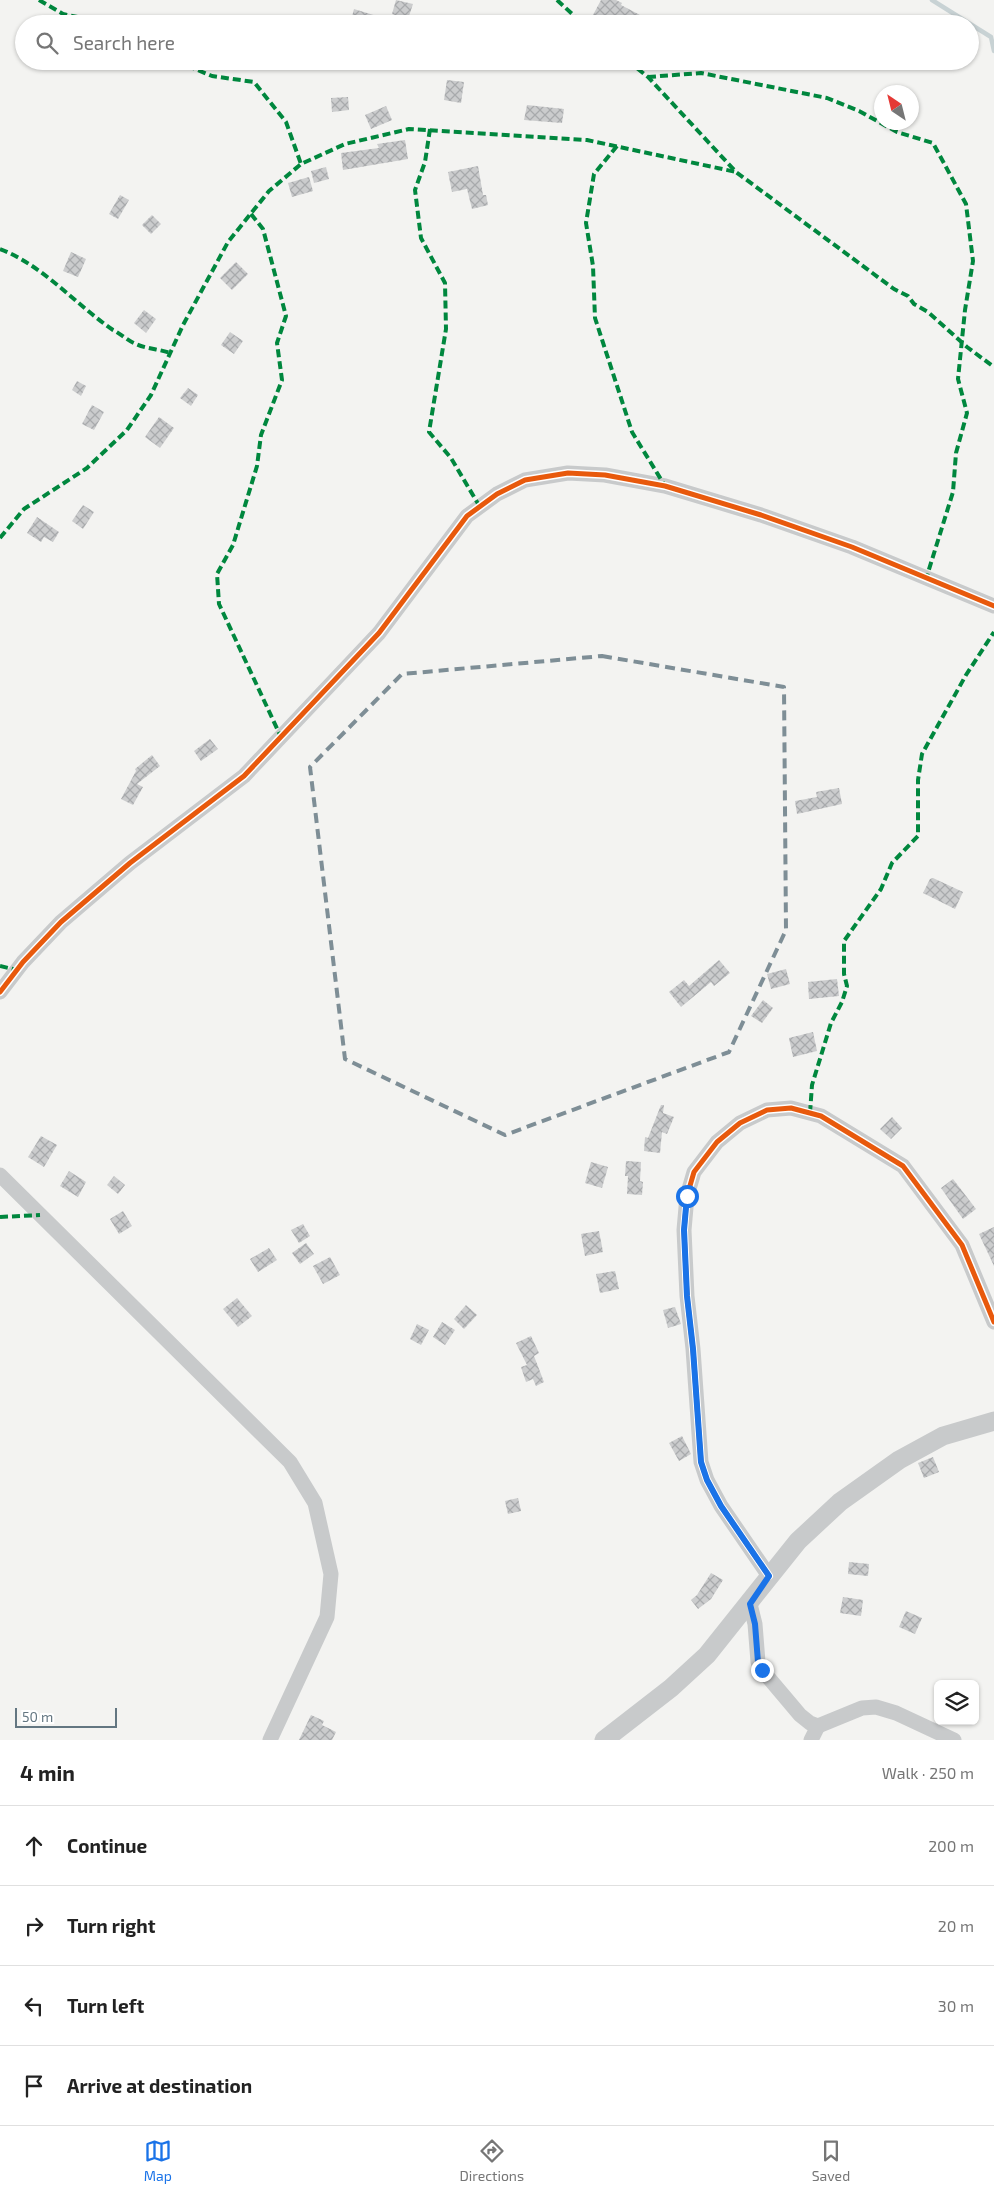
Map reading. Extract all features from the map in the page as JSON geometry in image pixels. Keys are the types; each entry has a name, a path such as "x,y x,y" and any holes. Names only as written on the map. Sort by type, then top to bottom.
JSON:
{"street":[{"path":"0,992 23,962 61,922 130,863 244,776 379,633 467,516 496,494 525,480 568,474 605,475 665,486 761,515 852,547 994,606"},
{"path":"769,1576 721,1506 707,1480 701,1462 693,1349 687,1296 684,1230 687,1196 694,1172 717,1142 740,1122 767,1110 791,1108 821,1116 903,1166 962,1245 994,1322"},
{"path":"0,1175 290,1462 315,1504 331,1574 326,1617 270,1740"},
{"path":"604,1740 671,1688 707,1655 750,1604 769,1576 798,1542 867,1481 899,1460 943,1436 994,1422"},
{"path":"750,1604 755,1624 758,1662 762,1670 800,1715 810,1723 818,1726"},
{"path":"811,1740 818,1726 862,1708 876,1707 896,1713 954,1740"}],"highlighted area":[{"path":"602,656 784,687 786,930 729,1052 505,1135 345,1059 310,767 402,674"}],"building":[{"path":"396,0 413,4 409,15 392,14"},
{"path":"601,0 616,0 622,3 621,5 640,15 593,15"},
{"path":"354,9 374,15 352,15"},
{"path":"447,80 464,82 461,103 444,100"},
{"path":"348,97 349,110 332,112 331,98"},
{"path":"527,105 564,109 562,123 524,120"},
{"path":"386,106 392,120 371,129 365,115"},
{"path":"405,140 408,159 343,170 341,153 379,148 377,144"},
{"path":"478,166 483,195 486,195 488,205 472,209 467,189 452,192 448,172"},
{"path":"326,167 329,179 314,183 311,171"},
{"path":"309,177 313,191 292,197 288,183"},
{"path":"120,195 129,200 118,219 109,214"},
{"path":"152,215 161,224 151,234 142,225"},
{"path":"71,252 86,259 78,277 63,271"},
{"path":"236,262 248,274 232,290 220,278"},
{"path":"144,310 156,319 146,333 134,323"},
{"path":"230,332 243,341 234,354 221,345"},
{"path":"77,381 86,386 81,396 72,390"},
{"path":"188,388 198,395 191,406 180,398"},
{"path":"92,405 104,412 94,430 82,424"},
{"path":"159,417 174,428 160,448 145,437"},
{"path":"83,505 94,512 83,529 72,521"},
{"path":"37,517 59,532 53,542 44,537 41,542 27,533"},
{"path":"210,739 218,749 201,761 194,751"},
{"path":"152,755 160,766 137,784 143,787 133,805 121,799 136,771 135,769"},
{"path":"839,788 842,804 797,814 795,801 817,797 816,792"},
{"path":"933,878 963,892 955,909 923,893 930,879"},
{"path":"719,960 730,973 714,986 711,982 681,1007 669,992 684,980 689,986"},
{"path":"786,969 790,984 771,989 767,974"},
{"path":"837,979 839,996 809,999 808,982"},
{"path":"763,1000 773,1008 762,1023 751,1016"},
{"path":"813,1032 817,1051 793,1057 789,1038"},
{"path":"661,1105 664,1105 663,1113 674,1117 667,1134 662,1132 660,1153 644,1151 645,1137 648,1138"},
{"path":"892,1117 902,1128 891,1139 880,1129"},
{"path":"41,1136 57,1145 44,1167 28,1157"},
{"path":"626,1161 641,1162 640,1181 643,1182 642,1195 627,1194 628,1176 625,1176"},
{"path":"591,1162 608,1167 602,1188 585,1183"},
{"path":"69,1171 86,1182 78,1197 60,1186"},
{"path":"114,1176 125,1185 118,1194 107,1185"},
{"path":"953,1179 976,1209 963,1219 941,1188"},
{"path":"123,1211 132,1226 119,1234 110,1219"},
{"path":"303,1224 310,1236 299,1243 291,1230"},
{"path":"994,1227 994,1266 979,1234"},
{"path":"599,1231 603,1252 585,1256 581,1234"},
{"path":"306,1243 314,1254 300,1264 292,1253"},
{"path":"269,1248 277,1260 258,1272 250,1259"},
{"path":"330,1257 340,1275 323,1284 313,1266"},
{"path":"615,1271 619,1289 600,1293 596,1274"},
{"path":"237,1298 252,1316 238,1327 223,1309"},
{"path":"466,1305 477,1315 464,1329 454,1319"},
{"path":"675,1307 681,1324 668,1328 663,1310"},
{"path":"442,1322 455,1330 445,1345 433,1337"},
{"path":"417,1324 429,1330 421,1345 410,1339"},
{"path":"531,1336 539,1353 534,1356 544,1382 536,1386 533,1379 526,1382 521,1367 527,1365 516,1343"},
{"path":"682,1436 691,1454 679,1461 669,1443"},
{"path":"933,1457 939,1472 924,1478 918,1463"},
{"path":"518,1498 521,1511 508,1514 505,1501"},
{"path":"849,1562 869,1564 868,1576 848,1574"},
{"path":"711,1573 723,1580 711,1599 698,1609 691,1600 697,1595"},
{"path":"843,1597 863,1600 861,1616 840,1613"},
{"path":"906,1611 922,1618 915,1634 899,1627"},
{"path":"311,1715 324,1721 322,1725 336,1732 332,1740 299,1740"}],"waterway":[{"path":"932,0 956,15"},
{"path":"979,29 991,37 994,51"}],"marked path":[{"path":"39,0 68,15"},
{"path":"557,0 573,15"},
{"path":"198,70 212,76 254,82 286,122 301,164"},
{"path":"639,70 648,77 736,172 894,289 908,296 914,304 928,312 967,347 994,367"},
{"path":"648,77 701,73 827,98 859,111 897,132 933,143 966,204 973,261 965,310 958,379 967,413 956,453 953,492 926,579"},
{"path":"0,538 24,509 87,468 127,430 151,395 183,325 228,242 269,191 301,164 345,144 409,129 587,140 736,172"},
{"path":"430,129 425,162 415,190 421,238 445,283 446,329 429,432 451,458 480,507"},
{"path":"617,146 594,174 586,223 593,266 595,318 632,432 665,486"},
{"path":"251,214 263,229 286,316 277,343 282,380 261,435 257,466 233,545 217,574 219,604 281,737"},
{"path":"0,249 31,265 99,320 130,341 144,347 170,353"},
{"path":"810,1113 812,1085 831,1023 842,1002 847,986 844,974 844,941 881,889 892,863 918,836 918,780 922,754 966,675 994,632"},
{"path":"0,966 17,970"},
{"path":"0,1217 40,1215"}],"cycle path":[{"path":"0,992 23,962 61,922 130,863 244,776 379,633 467,516 497,494 525,480 568,473 605,475 665,486 761,515 852,547 994,606"},
{"path":"769,1576 721,1506 707,1480 701,1462 693,1349 687,1296 684,1230 687,1196 694,1172 717,1142 740,1123 767,1110 791,1108 821,1116 903,1166 962,1245 994,1322"}],"route":[{"path":"687,1196 684,1230 687,1296 693,1349 701,1462 707,1480 721,1506 769,1576 750,1604 755,1624 755,1648 762,1670"}]}
